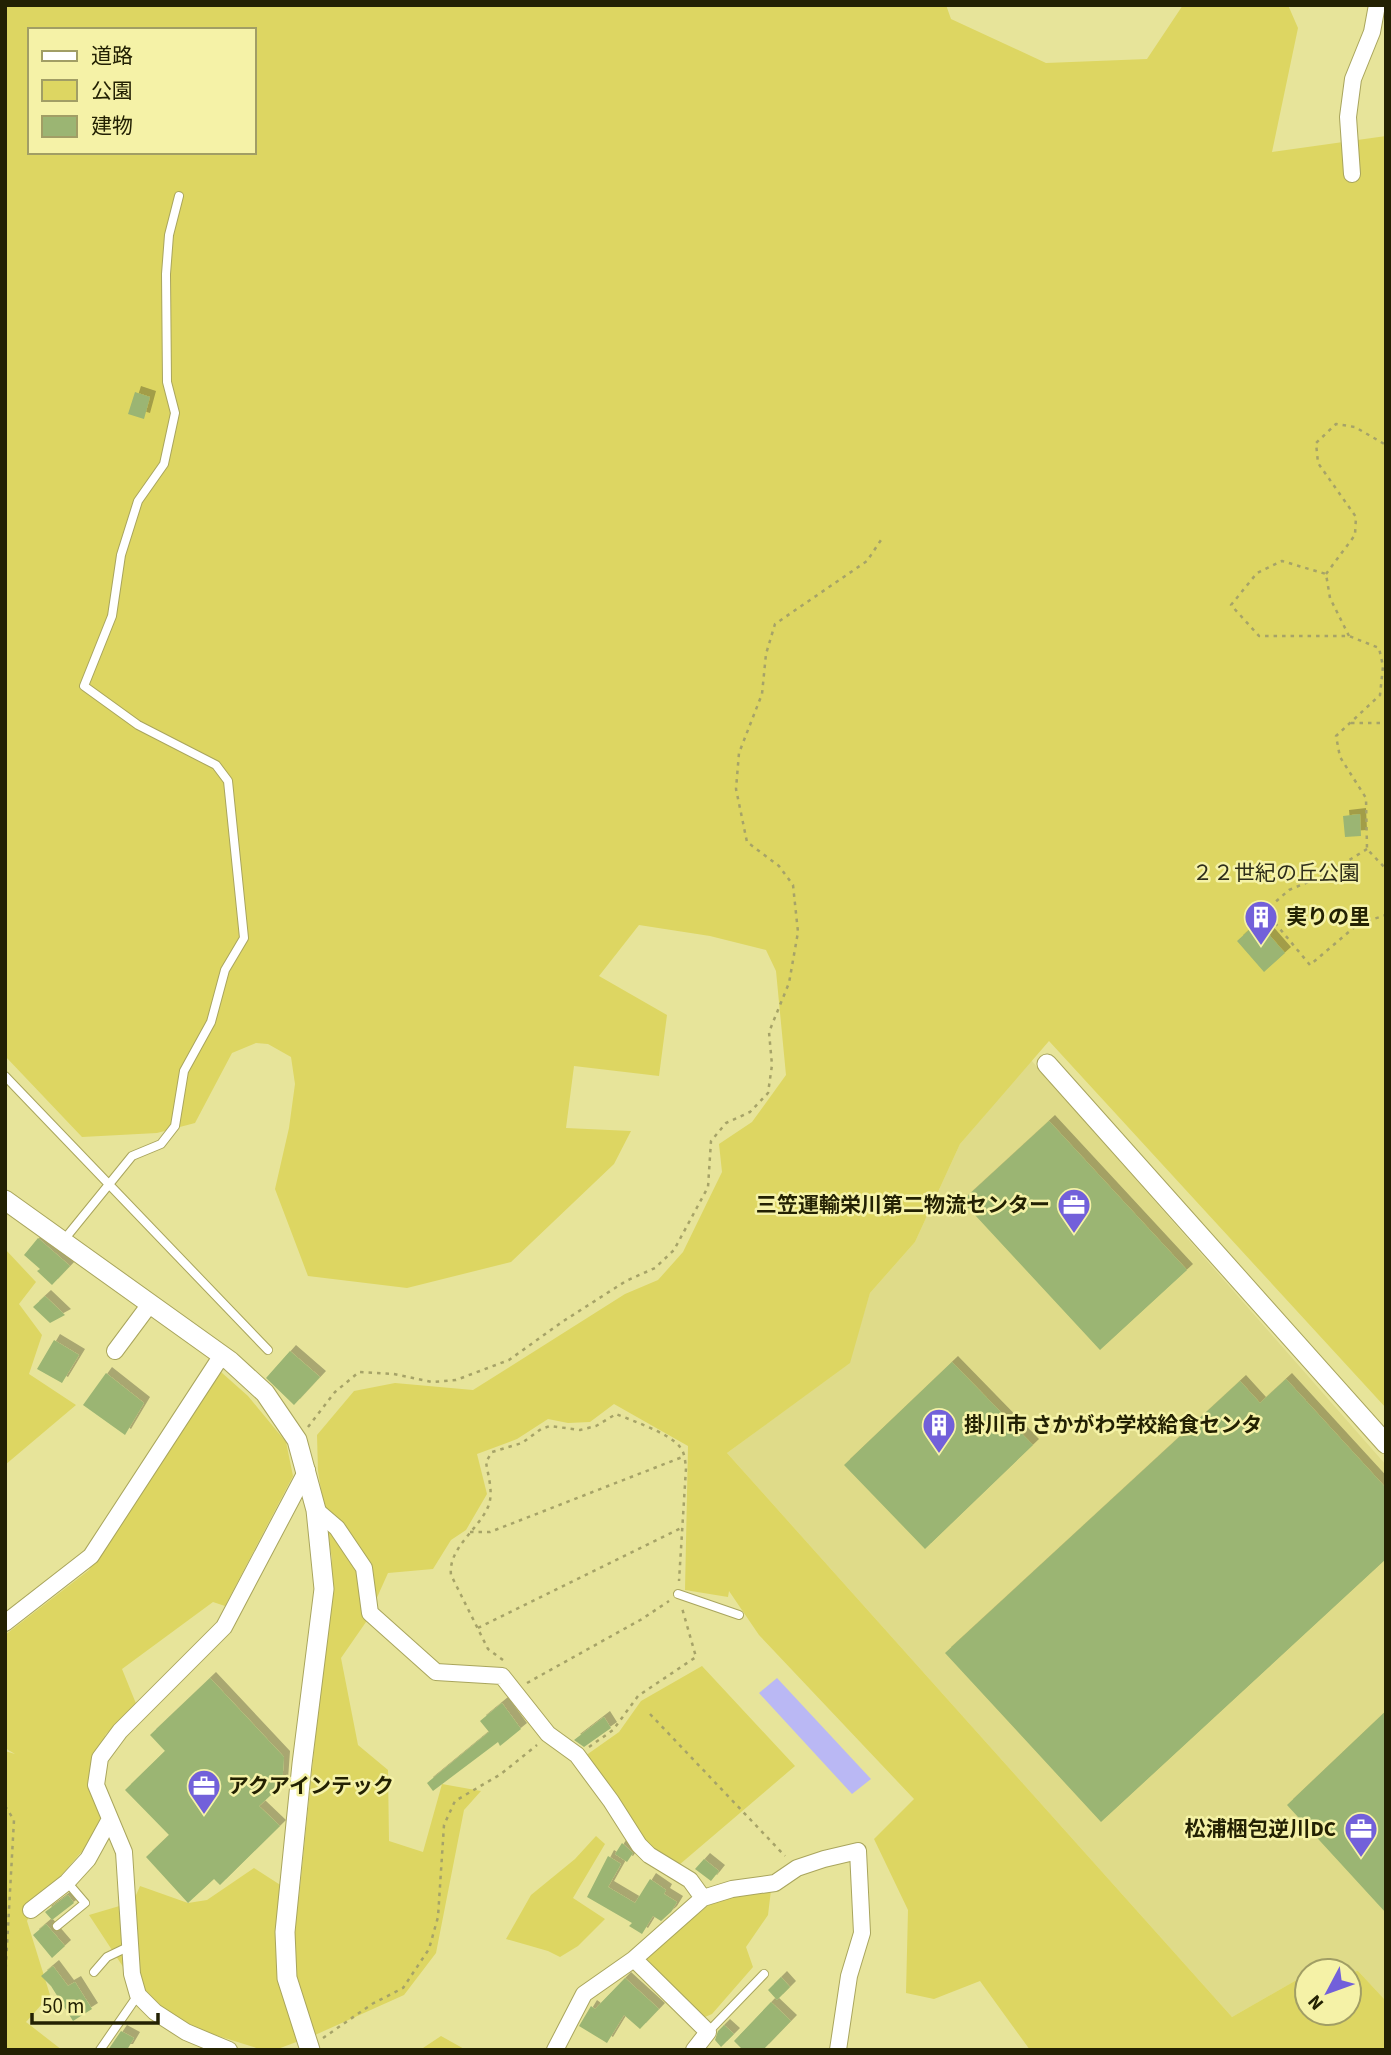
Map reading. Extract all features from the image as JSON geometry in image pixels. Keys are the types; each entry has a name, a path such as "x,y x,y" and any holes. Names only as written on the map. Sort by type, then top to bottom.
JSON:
{"street":[{"path":"1352,174 1348,117 1353,79 1372,32 1377,5"},
{"path":"1047,1064 1386,1444"},
{"path":"5,1200 222,1355 265,1393 297,1440 316,1510 324,1589 302,1764 285,1933 286,1978 307,2049"},
{"path":"115,1351 150,1304"},
{"path":"5,1623 91,1556 222,1355"},
{"path":"229,2050 186,2032 155,2012 138,1994 132,1975 124,1852 96,1785 100,1758 120,1731 224,1627 307,1470"},
{"path":"316,1510 337,1528 364,1568 370,1613 436,1672 502,1676 548,1734 577,1755 639,1845 649,1856 690,1880 703,1898"},
{"path":"31,1910 67,1882 88,1859 110,1819"},
{"path":"555,2050 584,1994 634,1958 703,1898 732,1889 775,1883 797,1868 858,1851 862,1933 849,1976 838,2050"},
{"path":"634,1958 708,2032 694,2050"}],"lane":[{"path":"63,1241 132,1156 161,1144 175,1126 184,1071 211,1022 225,970 244,939 229,781 216,765 138,725 84,686 111,616 121,555 138,501 164,464 175,413 167,382 166,274 169,235 178,196"},
{"path":"5,1076 268,1350"},
{"path":"678,1594 739,1615"},
{"path":"57,1927 85,1903 67,1882"},
{"path":"94,1972 107,1956 130,1946"},
{"path":"708,2032 764,1974"},
{"path":"100,2050 138,1994"}],"path":[{"path":"1349,636 1330,598 1326,574 1355,535 1356,517 1318,463 1316,443 1336,424 1355,427 1386,445"},
{"path":"297,1440 335,1392 359,1372 394,1374 432,1382 456,1380 509,1360 626,1281 655,1268 674,1250 708,1186 711,1141 726,1123 750,1112 768,1093 772,1065 769,1032 789,984 796,945 793,885 779,866 747,842 736,789 739,753 762,694 766,654 775,624 867,561 881,540"},
{"path":"1326,574 1282,561 1257,573 1231,605 1259,636 1349,636 1379,648 1383,666 1380,695 1336,736 1340,757 1366,798 1367,849 1386,869"},
{"path":"1348,723 1386,723"},
{"path":"1367,849 1325,875 1289,890 1265,911 1310,965 1358,924 1386,915"},
{"path":"504,1661 488,1649 451,1575 450,1566 488,1507 491,1493 486,1462 492,1452 522,1444 541,1429 550,1426 580,1430 596,1426 616,1414 668,1438 680,1447 685,1456 678,1594 696,1657 638,1696 613,1730 577,1755"},
{"path":"470,1532 491,1532 685,1456"},
{"path":"478,1628 681,1528"},
{"path":"526,1683 642,1619 678,1594"},
{"path":"650,1714 797,1868"},
{"path":"307,2049 372,2004 403,1988 429,1949 438,1917 444,1825 455,1801 501,1774 548,1734"},
{"path":"5,1806 14,1820 5,1981"}],"shaded area":[{"path":"1031,1060 1386,1465 1386,2001 1363,1976 1363,1957 1293,1957 1293,1982 1232,2017 727,1453 849,1363 870,1293 915,1242 960,1144"}],"green space":[{"name":"２２世紀の丘公園","path":"5,5 946,5 951,19 1046,63 1147,59 1183,5 1288,5 1298,28 1272,152 1386,136 1386,1408 1049,1041 960,1144 915,1242 870,1293 850,1363 727,1453 1232,2017 1293,1982 1293,2027 1363,2027 1363,1976 1386,2001 1386,2050 1030,2050 980,1981 934,1999 906,1993 908,1910 874,1839 914,1799 759,1635 729,1591 728,1597 685,1590 688,1446 614,1404 590,1422 568,1423 548,1419 517,1439 477,1454 487,1494 466,1530 451,1540 433,1569 388,1573 366,1622 341,1658 358,1745 388,1770 389,1841 423,1852 442,1784 481,1791 464,1810 436,1953 404,1995 275,2050 263,2050 167,2020 135,1985 89,1915 133,1902 140,1886 188,1903 207,1900 254,1868 299,1897 332,1559 318,1471 317,1435 354,1391 395,1383 473,1390 625,1294 658,1280 683,1252 722,1172 719,1144 752,1122 786,1075 776,971 766,950 710,936 639,925 599,976 667,1015 659,1076 574,1066 566,1128 631,1131 614,1164 511,1262 407,1288 308,1276 275,1189 289,1128 295,1084 291,1057 268,1044 256,1043 232,1053 195,1123 157,1133 82,1137 5,1056"},
{"path":"5,1249 36,1282 19,1304 42,1335 29,1374 76,1405 5,1465"},
{"path":"221,1372 248,1396 286,1442 293,1476 225,1606 213,1602 122,1669 137,1706 106,1734 90,1773 110,1819 32,1909 27,1921 50,1995 26,2022 62,2050 5,2050 5,1751 15,1754 5,1748 5,1635 89,1570"},
{"path":"702,1666 795,1766 679,1865 644,1845 585,1756 619,1732 641,1701"},
{"path":"596,1836 605,1844 573,1898 605,1919 578,1946 560,1957 506,1939 531,1895 575,1859"},
{"path":"771,1890 768,1915 746,1947 753,1967 712,2014 705,2017 644,1958 714,1901 748,1892"},
{"path":"441,2036 466,2050 420,2050"}],"water":[{"path":"777,1678 871,1779 852,1794 759,1693"}],"building":[{"path":"135,392 150,397 144,419 128,414"},
{"path":"1360,814 1361,836 1345,837 1343,816"},
{"name":"実りの里","path":"1258,922 1285,953 1264,972 1237,941"},
{"name":"三笠運輸栄川第二物流センター","path":"1049,1121 1187,1270 1100,1350 962,1201"},
{"path":"38,1238 70,1266 52,1285 37,1271 40,1269 24,1255"},
{"path":"45,1296 65,1315 50,1323 33,1307"},
{"path":"54,1340 79,1355 62,1383 37,1369"},
{"path":"290,1351 320,1377 294,1405 266,1378"},
{"name":"掛川市 さかがわ学校給食センタ","path":"952,1362 1033,1445 925,1549 844,1465"},
{"path":"106,1373 144,1403 125,1435 83,1405"},
{"path":"1286,1379 1386,1488 1386,1559 1101,1822 945,1653 1240,1381 1260,1403"},
{"path":"210,1678 284,1757 282,1785 259,1806 280,1826 220,1885 214,1879 188,1903 146,1857 169,1835 125,1790 165,1751 150,1735"},
{"path":"502,1703 521,1729 500,1746 498,1742 433,1791 427,1783 489,1732 480,1721"},
{"name":"松浦梱包逆川DC","path":"1386,1711 1386,1913 1287,1805"},
{"path":"604,1717 611,1728 584,1747 574,1740"},
{"path":"622,1843 633,1853 627,1862 615,1854"},
{"path":"608,1856 621,1864 608,1887 635,1903 650,1879 666,1890 664,1894 677,1902 661,1921 653,1916 642,1934 629,1926 632,1923 587,1897"},
{"path":"704,1859 719,1871 711,1881 695,1869"},
{"path":"68,1895 74,1903 52,1920 45,1912"},
{"path":"46,1924 65,1946 52,1958 33,1935"},
{"path":"53,1966 68,1986 75,1982 92,2009 73,2021 51,1986 41,1976"},
{"path":"781,1977 790,1987 777,2000 768,1990"},
{"path":"625,1978 659,2009 640,2029 624,2015 607,2043 579,2026 591,2006 595,2009"},
{"path":"771,2002 791,2021 763,2050 743,2050 734,2041"},
{"path":"724,2025 734,2034 721,2047 715,2040"},
{"path":"121,2031 134,2038 127,2050 108,2050"}],"place":[{"name":"実りの里","path":"1261,947"},
{"name":"三笠運輸栄川第二物流センター","path":"1074,1235"},
{"name":"掛川市 さかがわ学校給食センタ","path":"939,1455"},
{"name":"アクアインテック","path":"204,1816"},
{"name":"松浦梱包逆川DC","path":"1361,1859"}]}
